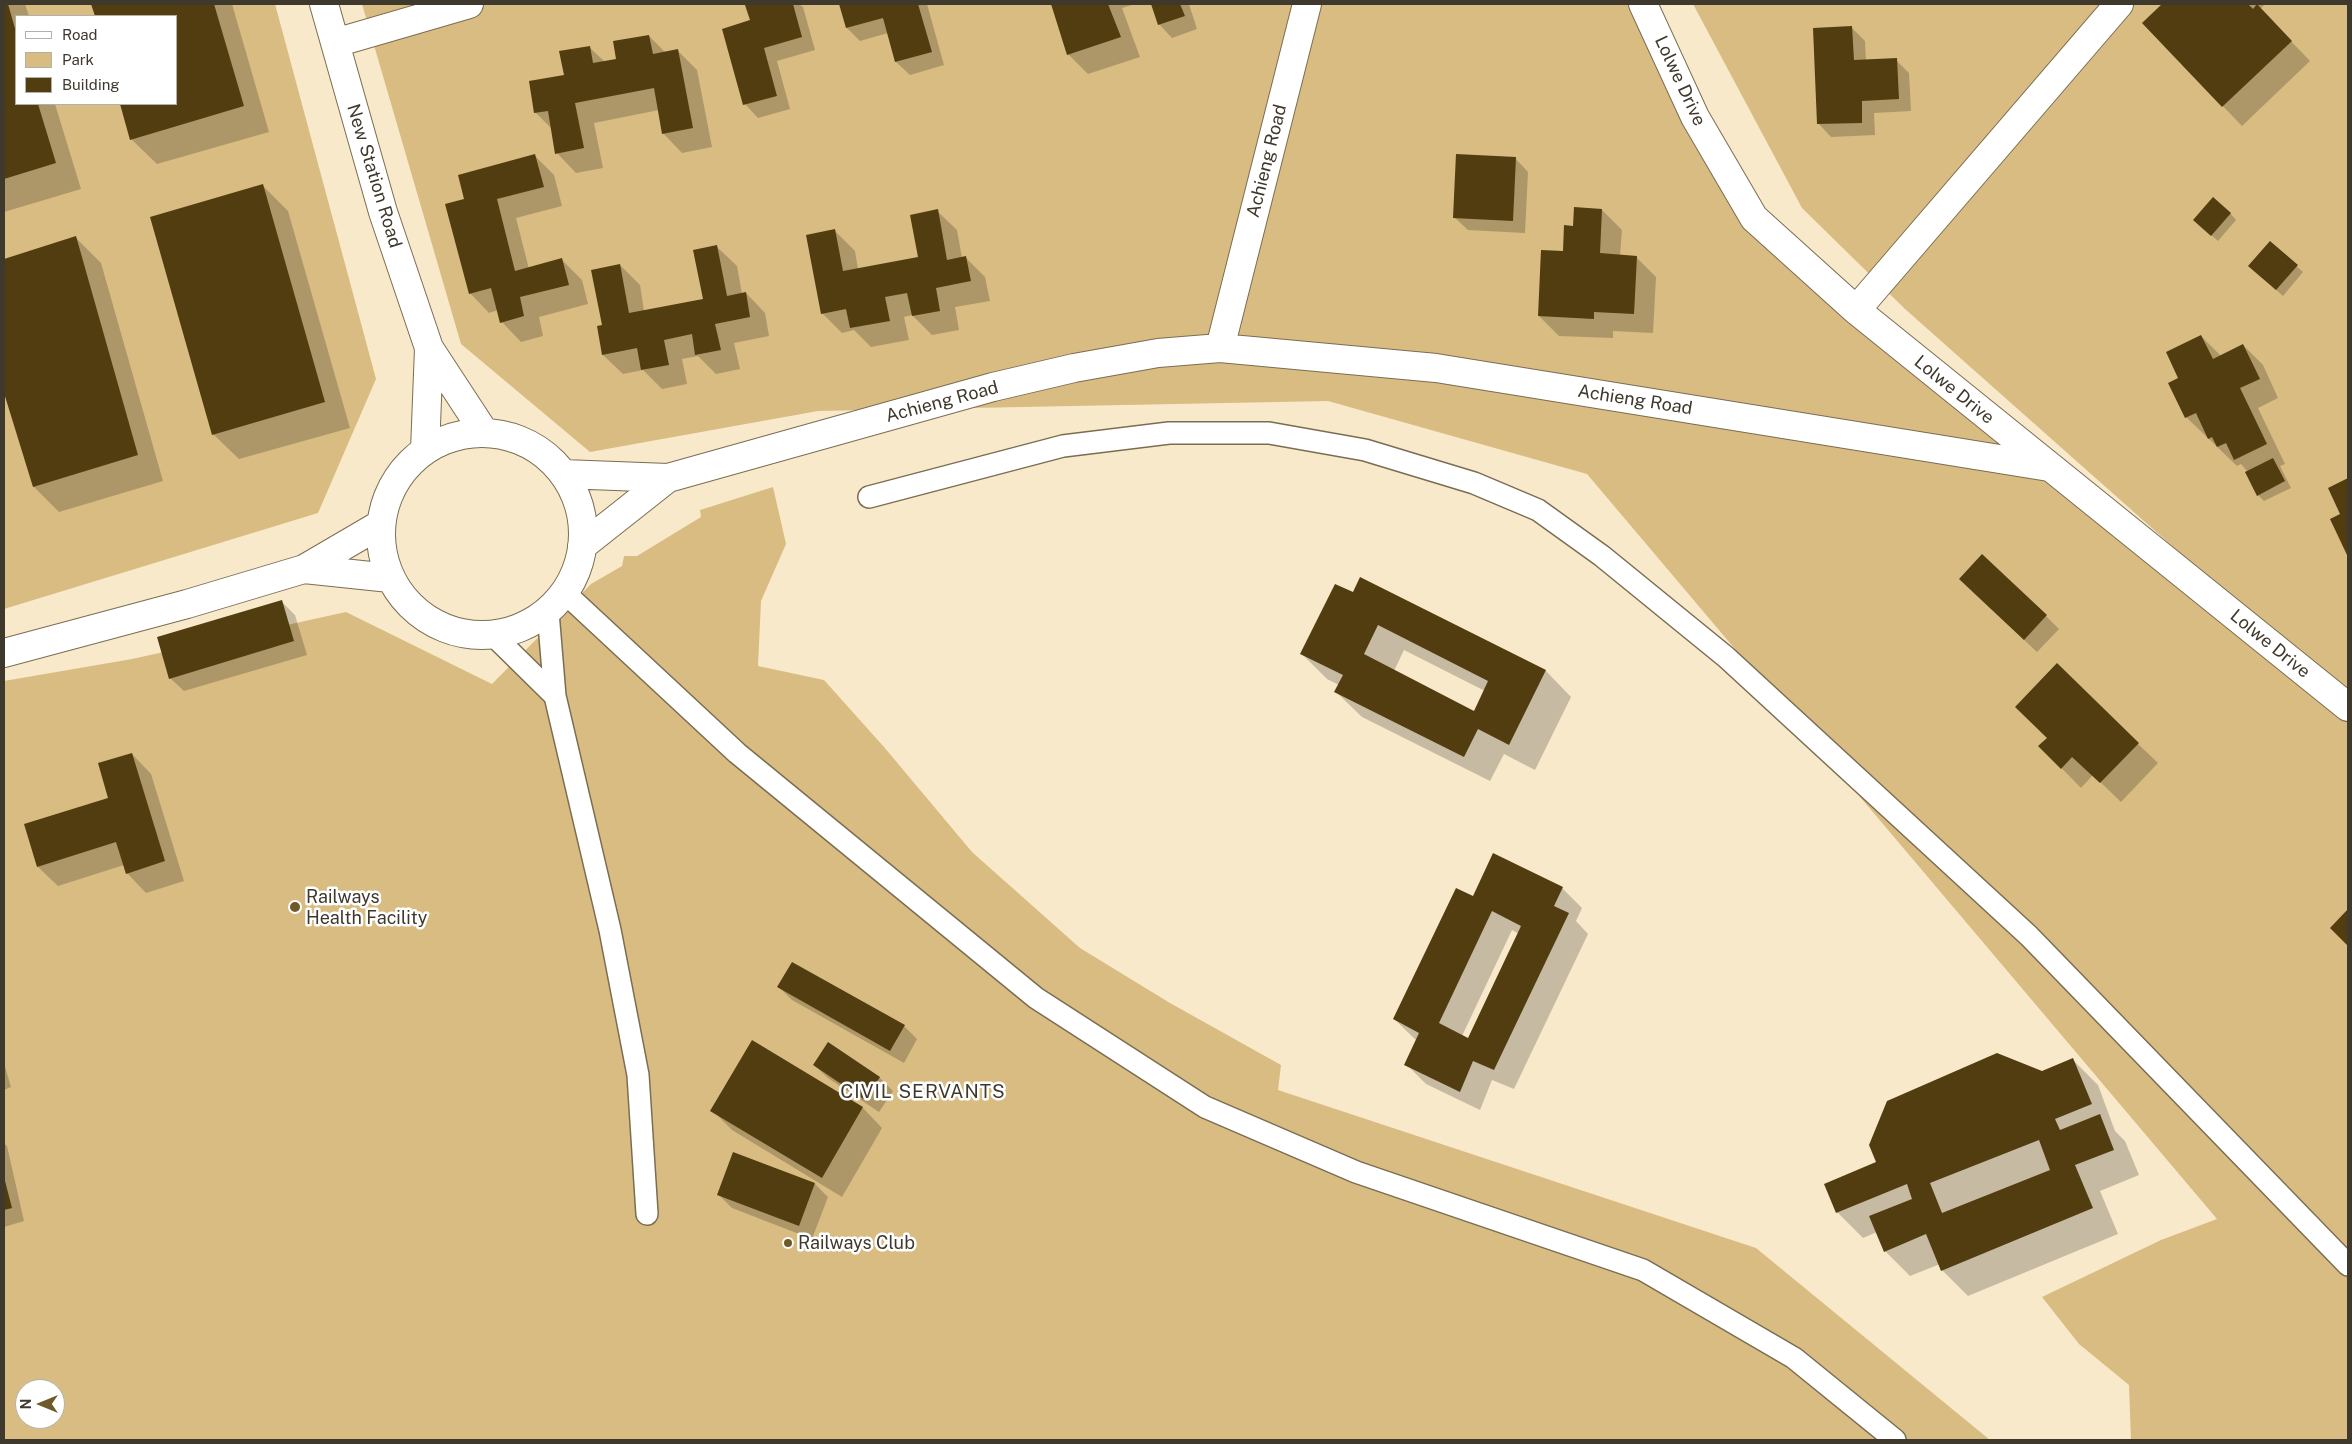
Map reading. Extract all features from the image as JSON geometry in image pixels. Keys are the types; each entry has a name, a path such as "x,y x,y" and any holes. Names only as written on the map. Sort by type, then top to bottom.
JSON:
{"street":[{"name":"New Station Road","path":"324,4 383,212 429,348 484,432"},
{"path":"335,43 468,4"},
{"name":"Achieng Road","path":"1220,348 1307,4"},
{"name":"Lolwe Drive","path":"1644,4 1695,117 1754,218 1856,310 2048,467 2348,707"},
{"path":"1856,310 2119,4"},
{"name":"New Station Road","path":"426,450 429,348"},
{"name":"Achieng Road","path":"668,478 993,387 1074,368 1158,353 1220,348 1436,368 2048,467"},
{"path":"484,432 514,438 542,452 563,474 575,496 582,521 582,546 577,570 556,602 532,623 514,631 494,636 462,634 432,624 407,604 390,578 382,552 380,524 386,502 395,482 408,464 426,450 444,440 464,434 484,432"},
{"path":"563,474 668,478"},
{"path":"582,546 668,478"},
{"path":"4,653 188,604 304,569 380,524"},
{"path":"304,569 390,578"}],"lane":[{"path":"869,497 1063,446 1169,433 1269,433 1365,450 1474,483 1538,510 1602,556 1726,656 2029,936 2348,1265"},
{"path":"556,602 555,696 610,930 638,1075 647,1214"},
{"path":"556,602 1036,998 1204,1107 1356,1172 1643,1270 1794,1358 1895,1440"},
{"path":"494,636 555,696"}],"green space":[{"path":"4,4 275,4 376,379 318,513 4,609"},
{"path":"362,4 1642,4 1742,224 1931,371 2348,707 2348,1440 2131,1440 2129,1385 2079,1344 2042,1297 2161,1240 2217,1219 1587,474 1328,401 818,411 590,452 461,344"},
{"path":"1693,4 2348,4 2348,702 1905,309 1802,208"},
{"path":"773,487 786,544 761,601 758,666 824,680 884,747 972,852 1080,948 1170,1003 1281,1065 1278,1090 1756,1248 1990,1440 4,1440 4,681 132,659 346,612 492,684 591,584 622,566 624,556 637,556 701,517 700,510"}],"building":[{"path":"4,4 8,4 15,28 15,105 38,105 56,163 4,179"},
{"path":"91,4 214,4 244,106 130,140 120,105 178,105 178,15 95,15"},
{"path":"793,4 802,37 764,48 777,96 743,105 722,29 750,20 745,5"},
{"path":"839,4 918,4 932,52 895,62 883,18 846,28"},
{"path":"1051,4 1108,4 1121,37 1067,55"},
{"path":"1151,4 1180,4 1185,16 1158,25"},
{"path":"2162,4 2248,4 2253,9 2257,4 2292,41 2222,107 2142,23"},
{"path":"1852,26 1854,60 1897,58 1899,99 1862,101 1862,123 1817,124 1813,28"},
{"path":"649,35 653,54 678,49 693,128 662,134 654,88 575,103 584,148 555,154 548,111 534,113 529,81 564,75 559,51 590,46 593,63 616,59 613,41"},
{"path":"535,154 544,187 497,199 515,271 562,258 569,285 520,297 524,316 500,323 491,288 469,294 445,204 464,199 458,175"},
{"path":"1456,154 1516,157 1513,221 1453,218"},
{"path":"263,184 325,402 212,435 150,217"},
{"path":"2213,197 2231,213 2211,236 2193,220"},
{"path":"1574,207 1602,209 1600,253 1637,256 1634,314 1594,312 1594,319 1538,316 1541,250 1563,251 1564,225 1573,226"},
{"path":"938,209 947,260 966,256 971,281 936,288 940,311 912,316 907,293 885,297 890,321 850,328 846,309 821,314 806,235 835,229 843,271 918,257 910,215"},
{"path":"76,236 138,455 33,487 4,393 4,259"},
{"path":"2270,241 2298,265 2276,290 2248,266"},
{"path":"717,245 727,296 746,292 750,317 715,324 721,350 695,355 692,334 664,340 669,365 641,370 637,348 602,355 597,326 602,325 591,270 620,264 629,313 703,299 693,250"},
{"path":"2201,335 2213,359 2243,344 2260,379 2240,388 2267,444 2234,460 2226,443 2217,447 2212,437 2208,439 2196,413 2185,418 2168,383 2178,378 2166,352"},
{"path":"2273,458 2285,481 2257,496 2245,472"},
{"path":"2348,478 2347,555 2330,519 2340,514 2328,488"},
{"path":"1982,554 2047,615 2024,640 1959,579"},
{"path":"1360,577 1546,670 1509,745 1478,729 1464,757 1334,692 1343,675 1300,654 1335,584 1353,592","holes":["1378,625 1488,681 1474,711 1364,654"]},
{"path":"282,600 294,641 169,679 157,637"},
{"path":"2057,663 2139,743 2100,783 2072,757 2061,769 2038,746 2047,738 2015,707"},
{"path":"132,753 165,861 126,874 116,842 37,867 24,824 108,798 98,763"},
{"path":"1493,853 1563,887 1554,906 1569,913 1494,1070 1473,1061 1460,1092 1404,1065 1419,1033 1393,1019 1456,888 1473,896","holes":["1492,911 1521,926 1468,1038 1439,1023"]},
{"path":"2348,909 2348,946 2330,928"},
{"path":"792,962 905,1025 890,1051 777,987"},
{"path":"752,1040 863,1107 822,1178 710,1111"},
{"path":"828,1042 880,1077 865,1100 813,1065"},
{"path":"1997,1053 2042,1071 2073,1058 2092,1104 2055,1119 2060,1130 2100,1114 2114,1150 2075,1165 2093,1208 1941,1271 1926,1234 1884,1252 1869,1216 1912,1199 1907,1184 1836,1213 1824,1184 1876,1162 1869,1145 1887,1101","holes":["2039,1140 2050,1170 1942,1213 1930,1183"]},
{"path":"733,1152 815,1183 799,1226 717,1195"},
{"path":"4,1177 12,1208 4,1210"}],"place":[{"name":"Railways Health Facility","path":"295,907"},
{"name":"Railways Club","path":"788,1243"}],"district":[{"name":"CIVIL SERVANTS","path":"923,1092"}]}
